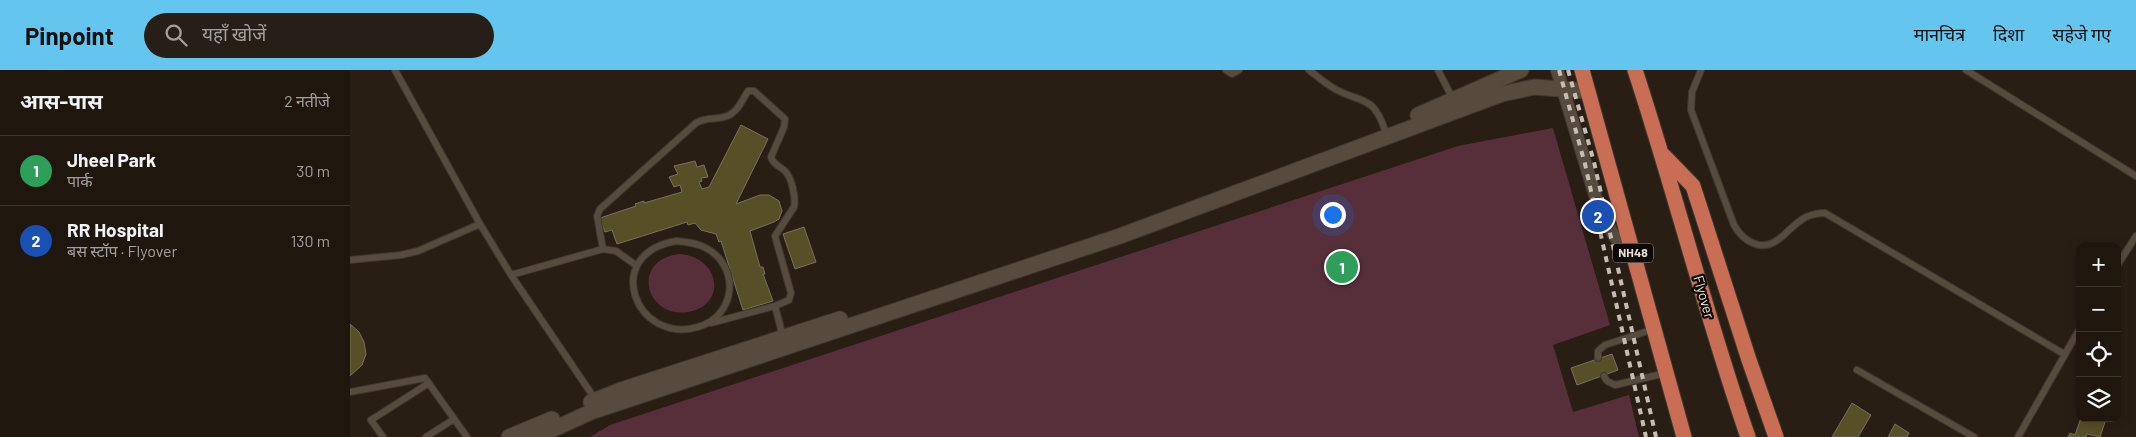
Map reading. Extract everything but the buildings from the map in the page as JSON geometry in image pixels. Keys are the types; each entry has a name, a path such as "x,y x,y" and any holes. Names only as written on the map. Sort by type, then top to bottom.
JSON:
{"highway":[{"name":"NH48","path":"1582,70 1684,437"},
{"name":"Flyover","path":"1635,70 1663,155 1725,370 1748,437"},
{"path":"1663,155 1693,186 1748,360 1776,437"}],"main road":[{"path":"509,437 596,400 1112,231 1385,130 1517,72 1520,89"},
{"path":"536,437 590,412 1120,236 1520,89 1544,86 1587,91"}],"street":[{"path":"1557,70 1598,205 1613,234 1635,262"}],"lane":[{"path":"394,70 480,224 511,275 596,400"},
{"path":"1226,70 1232,74 1239,70"},
{"path":"1309,70 1334,89 1372,105 1380,115 1385,130"},
{"path":"1438,70 1453,99"},
{"path":"1702,70 1692,92 1691,110 1734,225 1745,240 1760,244 1777,241 1805,217 1816,213 1826,213 2064,354"},
{"path":"1966,70 2136,176"},
{"path":"603,249 597,216 600,209 696,123 707,118 728,116 734,112 748,91 754,91 785,119 784,127 771,157 773,162 786,172 795,201 794,206 775,236 790,293 789,300 775,306 697,327 687,329 666,326 648,316 636,302 632,284 636,266 649,252 666,243 676,241 702,246 722,260 730,278 731,287 726,304 714,318 697,327"},
{"path":"350,260 401,255 418,251 480,224"},
{"path":"2121,260 2136,236"},
{"path":"511,275 603,249 616,251 636,266"},
{"path":"775,306 784,337"},
{"path":"1598,358 1598,352 1605,345 1654,329"},
{"path":"2018,437 2078,332"},
{"path":"1857,370 1974,437"},
{"path":"1604,376 1607,381 1615,385 1666,373"},
{"path":"350,392 425,378 468,437"},
{"path":"383,437 371,420 429,383"},
{"path":"426,437 454,419"}],"shaded area":[{"path":"1553,128 1610,325 1553,345 1573,412 1629,395 1639,437 590,437 610,425 1458,146"},
{"path":"680,254 693,257 704,263 711,272 714,282 714,291 709,300 701,308 688,312 673,312 662,307 653,298 649,288 649,276 654,266 664,258"}],"railway":[{"path":"1559,70 1585,164 1646,437"},
{"path":"1568,70 1594,162 1656,437"}],"place":[{"name":"RR Hospital","path":"1598,216"},
{"name":"Jheel Park","path":"1342,267"}]}
